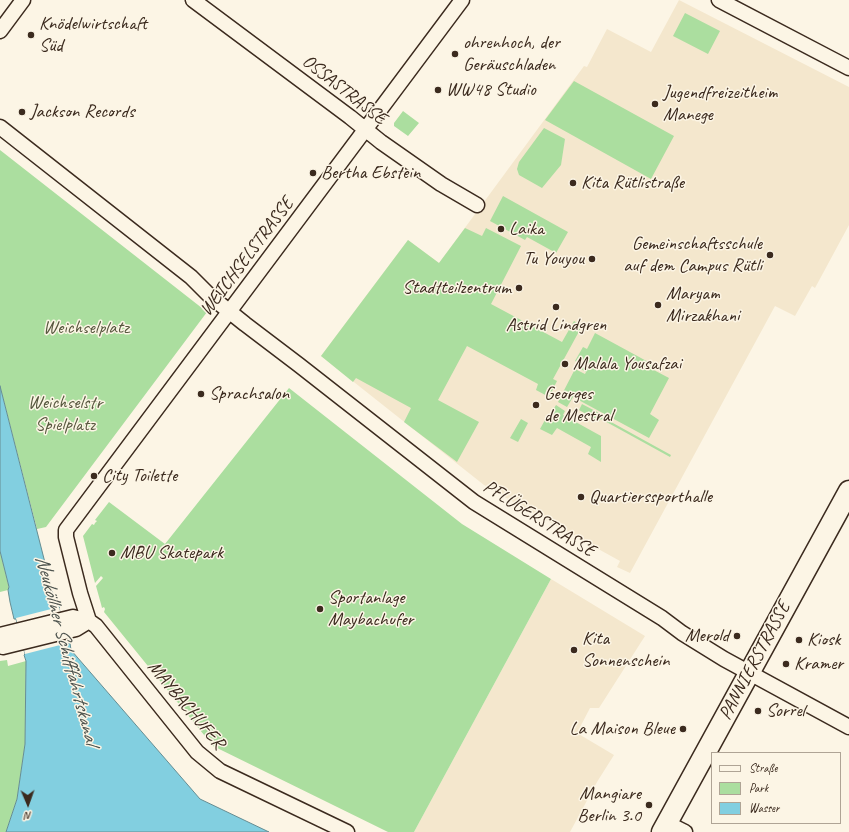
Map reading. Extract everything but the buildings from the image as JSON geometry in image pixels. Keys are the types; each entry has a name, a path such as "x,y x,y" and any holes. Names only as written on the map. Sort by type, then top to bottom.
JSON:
{"street":[{"path":"0,31 23,0"},
{"name":"OSSASTRASSE","path":"193,0 365,130 436,181 477,205"},
{"name":"WEICHSELSTRASSE","path":"66,537 67,527 462,0"},
{"path":"719,0 849,68"},
{"path":"0,127 191,277 210,296 230,311"},
{"name":"PFLÜGERSTRASSE","path":"230,311 474,502 662,618 682,633 749,673 849,727"},
{"name":"PANNIERSTRASSE","path":"665,828 849,491"},
{"name":"MAYBACHUFER","path":"66,537 84,609 89,621 96,626 195,749 213,766 231,777 346,832"},
{"path":"0,635 20,636 64,626 73,617 89,621"},
{"path":"0,646 3,647 20,636"},
{"path":"665,828 685,832"}],"shaded area":[{"path":"679,0 849,87 849,225 815,288 812,286 795,316 775,306 630,573 617,567 620,561 484,485 321,356 408,240 439,263 584,66 587,67 607,29 651,52"},
{"path":"551,579 645,636 599,708 590,708 577,733 614,755 597,782 570,832 414,832"}],"green space":[{"path":"685,13 720,31 708,54 673,36"},
{"path":"574,81 674,136 651,179 545,120"},
{"path":"403,111 419,123 408,136 394,126 394,123"},
{"path":"544,128 565,139 561,165 542,188 519,175 517,169 519,162"},
{"name":"Weichselplatz","path":"0,150 207,312 46,527 37,529 0,386"},
{"path":"503,196 568,232 556,253 527,237 525,240 490,221"},
{"path":"465,228 482,236 486,228 521,246 491,304 562,342 574,321 582,326 553,379 557,381 549,397 536,390 538,384 467,346 438,400 479,422 457,462 404,422 411,408 356,378 353,382 321,356 408,240 439,263"},
{"path":"595,333 652,364 650,368 669,378 650,414 659,420 649,438 573,397 567,407 558,402 575,369 585,374 586,372 577,367 579,363 575,361 583,347 587,349"},
{"name":"Sportanlage Maybachufer","path":"289,388 462,524 551,579 414,832 388,832 213,746 104,612 104,607 102,608 96,586 103,578 101,576 95,583 83,536 92,524 94,525 97,521 95,520 109,502 165,544"},
{"path":"582,404 603,415 602,417 671,455 670,457 601,419 599,421 579,410"},
{"path":"556,405 565,411 563,415 601,436 601,462 588,454 591,447 557,428 552,435 540,429"},
{"path":"521,419 528,423 518,442 510,438"},
{"path":"0,551 9,588 8,590 0,592"},
{"path":"7,660 8,666 26,661 25,744 17,799 6,832 0,832 0,661"}],"water":[{"name":"Neuköllner Schifffahrtskanal","path":"0,386 55,602 59,601 59,608 71,650 200,799 269,832 6,832 17,799 25,744 26,661 16,619 14,619 8,590 9,587 0,551"}],"pier":[{"path":"59,607 68,643 25,654 16,618"}],"place":[{"name":"Knödelwirtschaft Süd","path":"31,35"},
{"name":"ohrenhoch, der Geräuschladen","path":"455,54"},
{"name":"WW48 Studio","path":"438,90"},
{"name":"Jugendfreizeitheim Manege","path":"655,104"},
{"name":"Jackson Records","path":"22,112"},
{"name":"Bertha Ebstein","path":"313,173"},
{"name":"Kita Rütlistraße","path":"573,183"},
{"name":"Laika","path":"501,229"},
{"name":"Gemeinschaftsschule auf dem Campus Rütli","path":"770,255"},
{"name":"Tu Youyou","path":"592,259"},
{"name":"Stadtteilzentrum","path":"519,288"},
{"name":"Maryam Mirzakhani","path":"658,305"},
{"name":"Astrid Lindgren","path":"556,307"},
{"name":"Malala Yousafzai","path":"565,364"},
{"name":"Sprachsalon","path":"201,394"},
{"name":"Georges de Mestral","path":"536,405"},
{"name":"City Toilette","path":"94,476"},
{"name":"Quartierssporthalle","path":"581,497"},
{"name":"MBU Skatepark","path":"112,553"},
{"name":"Sportanlage Maybachufer","path":"320,609"},
{"name":"Merold","path":"737,636"},
{"name":"Kiosk","path":"799,640"},
{"name":"Kita Sonnenschein","path":"574,650"},
{"name":"Kramer","path":"786,664"},
{"name":"Sorrel","path":"758,711"},
{"name":"La Maison Bleue","path":"683,729"},
{"name":"Mangiare Berlin 3.0","path":"649,805"}],"park label":[{"name":"Weichselstr Spielplatz","path":"65,414"}]}
